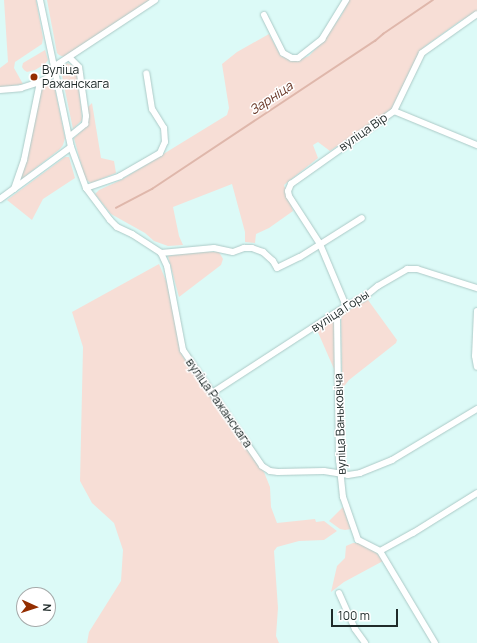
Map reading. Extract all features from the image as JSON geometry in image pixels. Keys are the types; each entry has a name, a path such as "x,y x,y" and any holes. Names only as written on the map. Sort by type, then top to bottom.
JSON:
{"street":[{"path":"40,0 55,66 70,147 86,188 117,227 132,234 161,253 214,248 233,252 244,248 252,248 263,252 273,261 277,268 300,257 362,218"},
{"path":"0,90 20,88 40,82 50,77 55,66 70,58 155,0"},
{"path":"264,15 283,53 292,58 298,58 322,39 338,16 346,0"},
{"name":"вуліца Вір","path":"320,244 289,196 288,191 290,184 394,111 422,54 477,14"},
{"path":"69,137 85,124 86,116 79,67 70,58"},
{"path":"86,188 120,176 160,153 165,142 164,128 152,109 146,74"},
{"path":"14,189 24,160 40,82"},
{"path":"394,111 477,145"},
{"path":"0,199 70,147"},
{"path":"320,244 346,306"},
{"name":"вуліца Ражанскага","path":"161,253 167,266 183,350 262,466 270,471 278,472 324,471 342,474"},
{"name":"вуліца Горы","path":"212,393 346,306 363,298 378,286 407,269 417,269 477,288"},
{"name":"вуліца Ваньковіча","path":"346,306 337,316 339,461 342,474 342,497 358,540 380,551"},
{"path":"477,311 475,356 477,367"},
{"path":"342,474 360,473 392,460 477,409"},
{"path":"435,643 380,551 477,494"},
{"path":"339,593 355,629 365,643"}],"shaded area":[{"path":"4,0 36,0 43,38 42,44 15,62 14,68 23,84 0,88 0,68 8,62"},
{"path":"47,0 150,0 64,57 57,53"},
{"path":"349,0 477,0 477,12 460,21 424,47 416,59 391,110 330,151 318,142 313,145 318,158 284,185 293,211 269,228 256,234 255,243 245,242 245,232 232,184 173,207 179,236 183,245 168,246 154,241 145,233 111,214 95,194 99,190 121,180 227,115 229,108 222,64 237,52 269,34 281,56 296,61 309,56 321,43 341,16"},
{"path":"45,50 48,60 45,64 35,70 27,72 24,70 22,67 23,63"},
{"path":"67,63 76,67 81,107 82,120 73,129 61,71"},
{"path":"50,81 54,84 65,138 63,145 19,181 26,163 42,87"},
{"path":"92,103 101,158 114,161 116,173 91,183 85,179 74,138 87,126 87,108"},
{"path":"65,157 69,157 75,178 43,199 32,220 7,200"},
{"path":"201,251 219,252 223,259 221,265 179,297 168,256"},
{"path":"159,264 167,283 182,355 264,472 270,487 271,507 277,523 315,519 316,522 324,521 337,531 324,540 299,541 277,547 274,551 278,608 276,636 279,643 87,643 89,632 121,581 123,550 114,523 92,503 80,481 83,347 72,312"},
{"path":"368,300 397,340 396,343 349,380 342,389 341,314"},
{"path":"333,320 335,321 335,387 334,369 317,330"},
{"path":"343,507 351,529 340,529 329,521"},
{"path":"353,543 361,543 376,552 383,561 344,582 331,592 337,566 345,558 346,546"}],"waterway":[{"name":"Зарніца","path":"116,208 152,189 375,41 433,0"}],"place":[{"name":"Вуліца Ражанскага","path":"34,77"}]}
